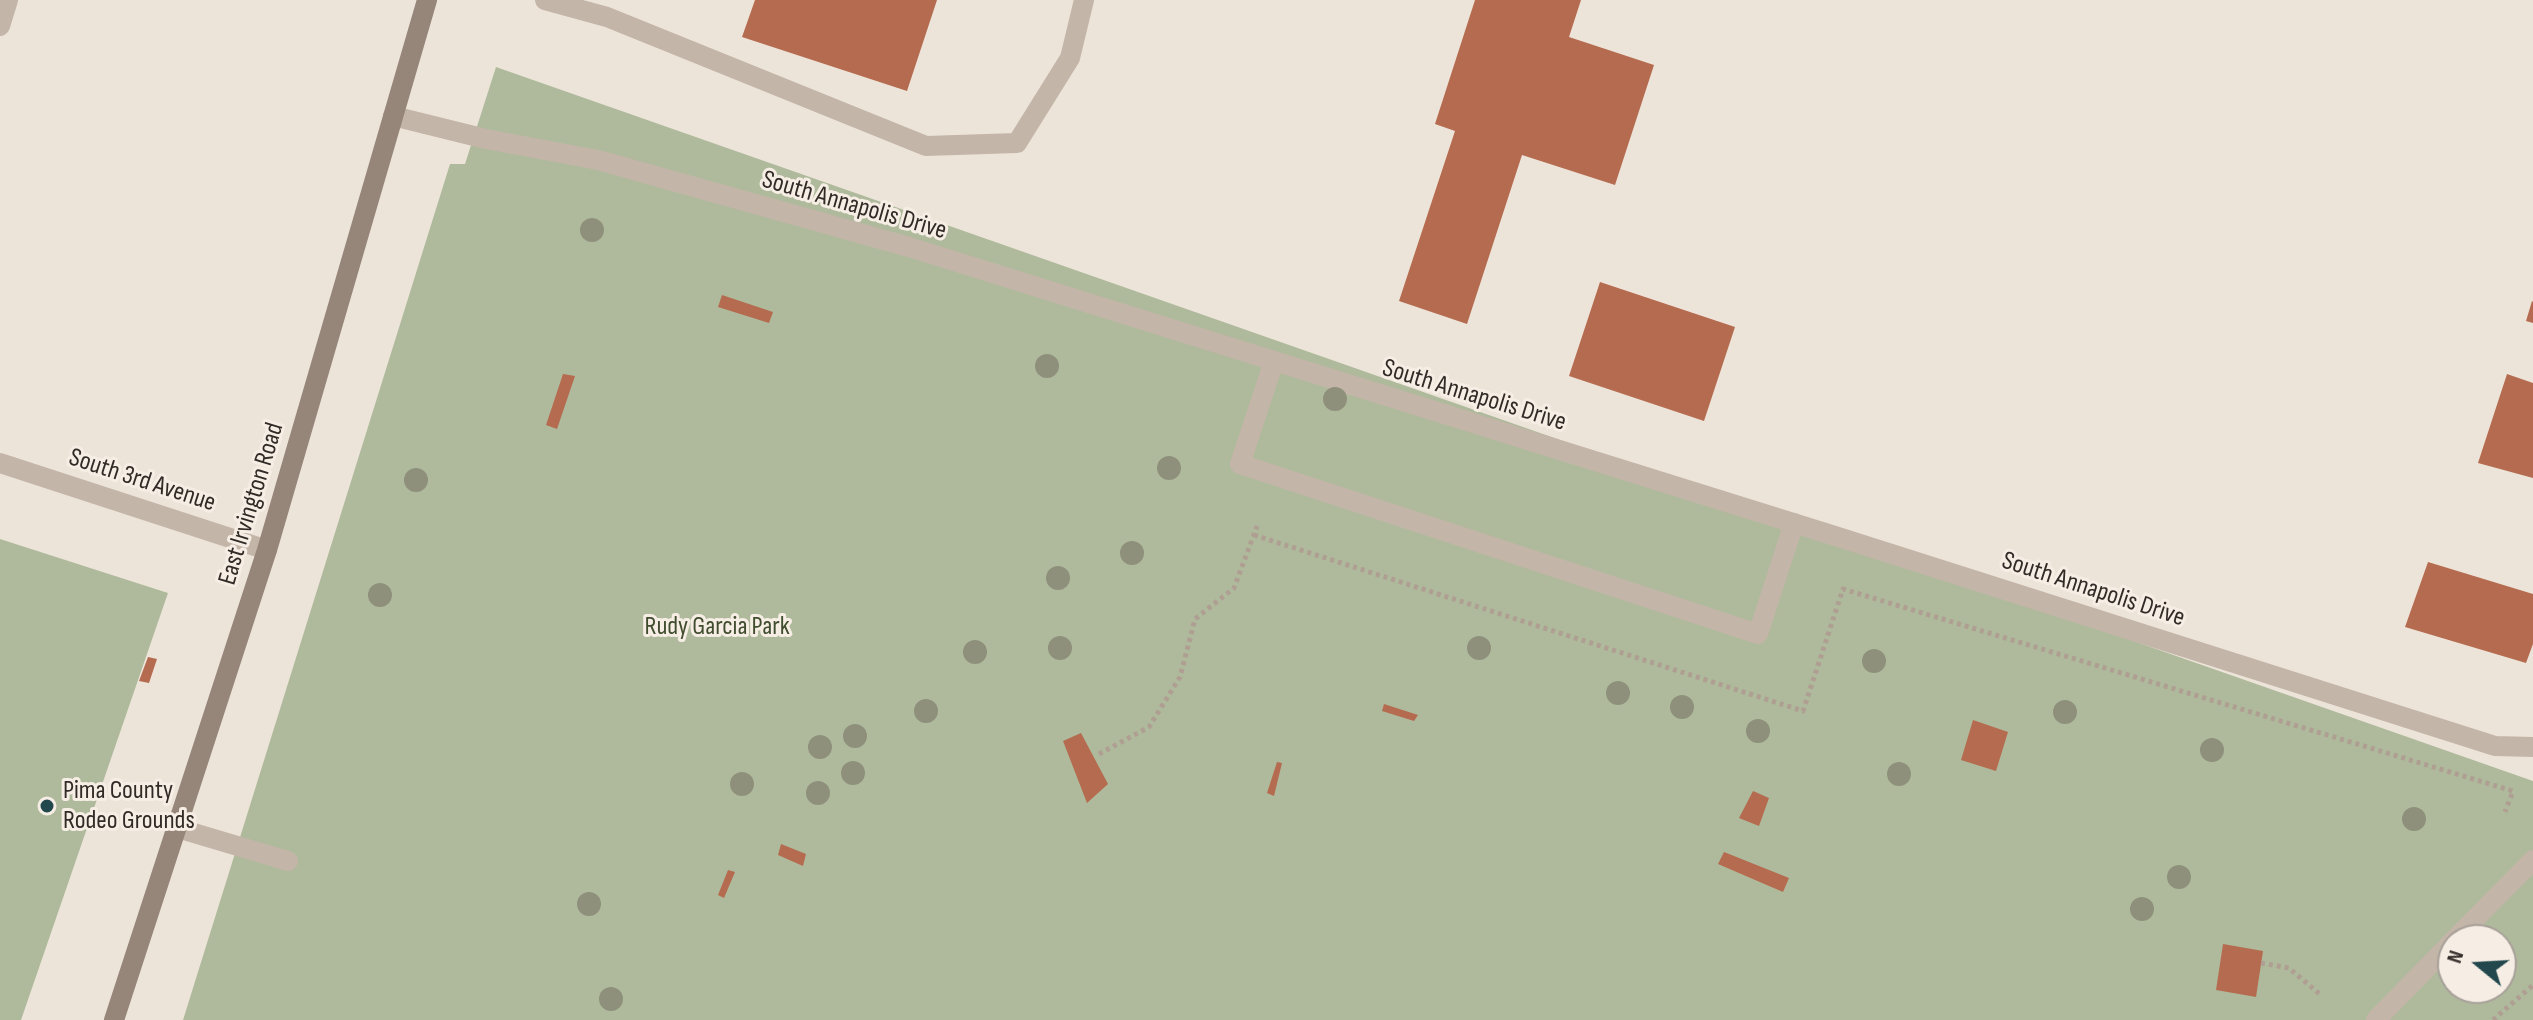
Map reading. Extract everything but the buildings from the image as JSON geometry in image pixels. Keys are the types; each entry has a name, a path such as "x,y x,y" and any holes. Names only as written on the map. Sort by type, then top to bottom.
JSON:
{"main road":[{"name":"East Irvington Road","path":"114,1020 267,550 427,0"}],"street":[{"path":"0,26 8,0"},
{"path":"545,0 607,17 926,146 1017,143 1070,58 1084,0"},
{"name":"South Annapolis Drive","path":"393,116 486,139 598,160 909,247 2495,746 2533,747"},
{"path":"1274,361 1240,464 1758,634 1794,523"},
{"name":"South 3rd Avenue","path":"0,463 267,550"},
{"path":"177,828 288,861"},
{"path":"2471,924 2533,860"},
{"path":"2376,1020 2437,958"}],"path":[{"path":"1099,754 1149,727 1180,677 1195,619 1234,588 1257,526"},
{"path":"1254,535 1803,711 1843,589 2513,791 2505,812"},
{"path":"2261,963 2289,968 2322,996"},
{"path":"2493,1020 2533,985"}],"green space":[{"name":"Rudy Garcia Park","path":"496,67 2533,781 2533,1020 183,1020 450,164 465,164"},
{"name":"Pima County Rodeo Grounds","path":"0,539 168,593 21,1020 0,1020"}],"place":[{"name":"Pima County Rodeo Grounds","path":"47,806"}]}
